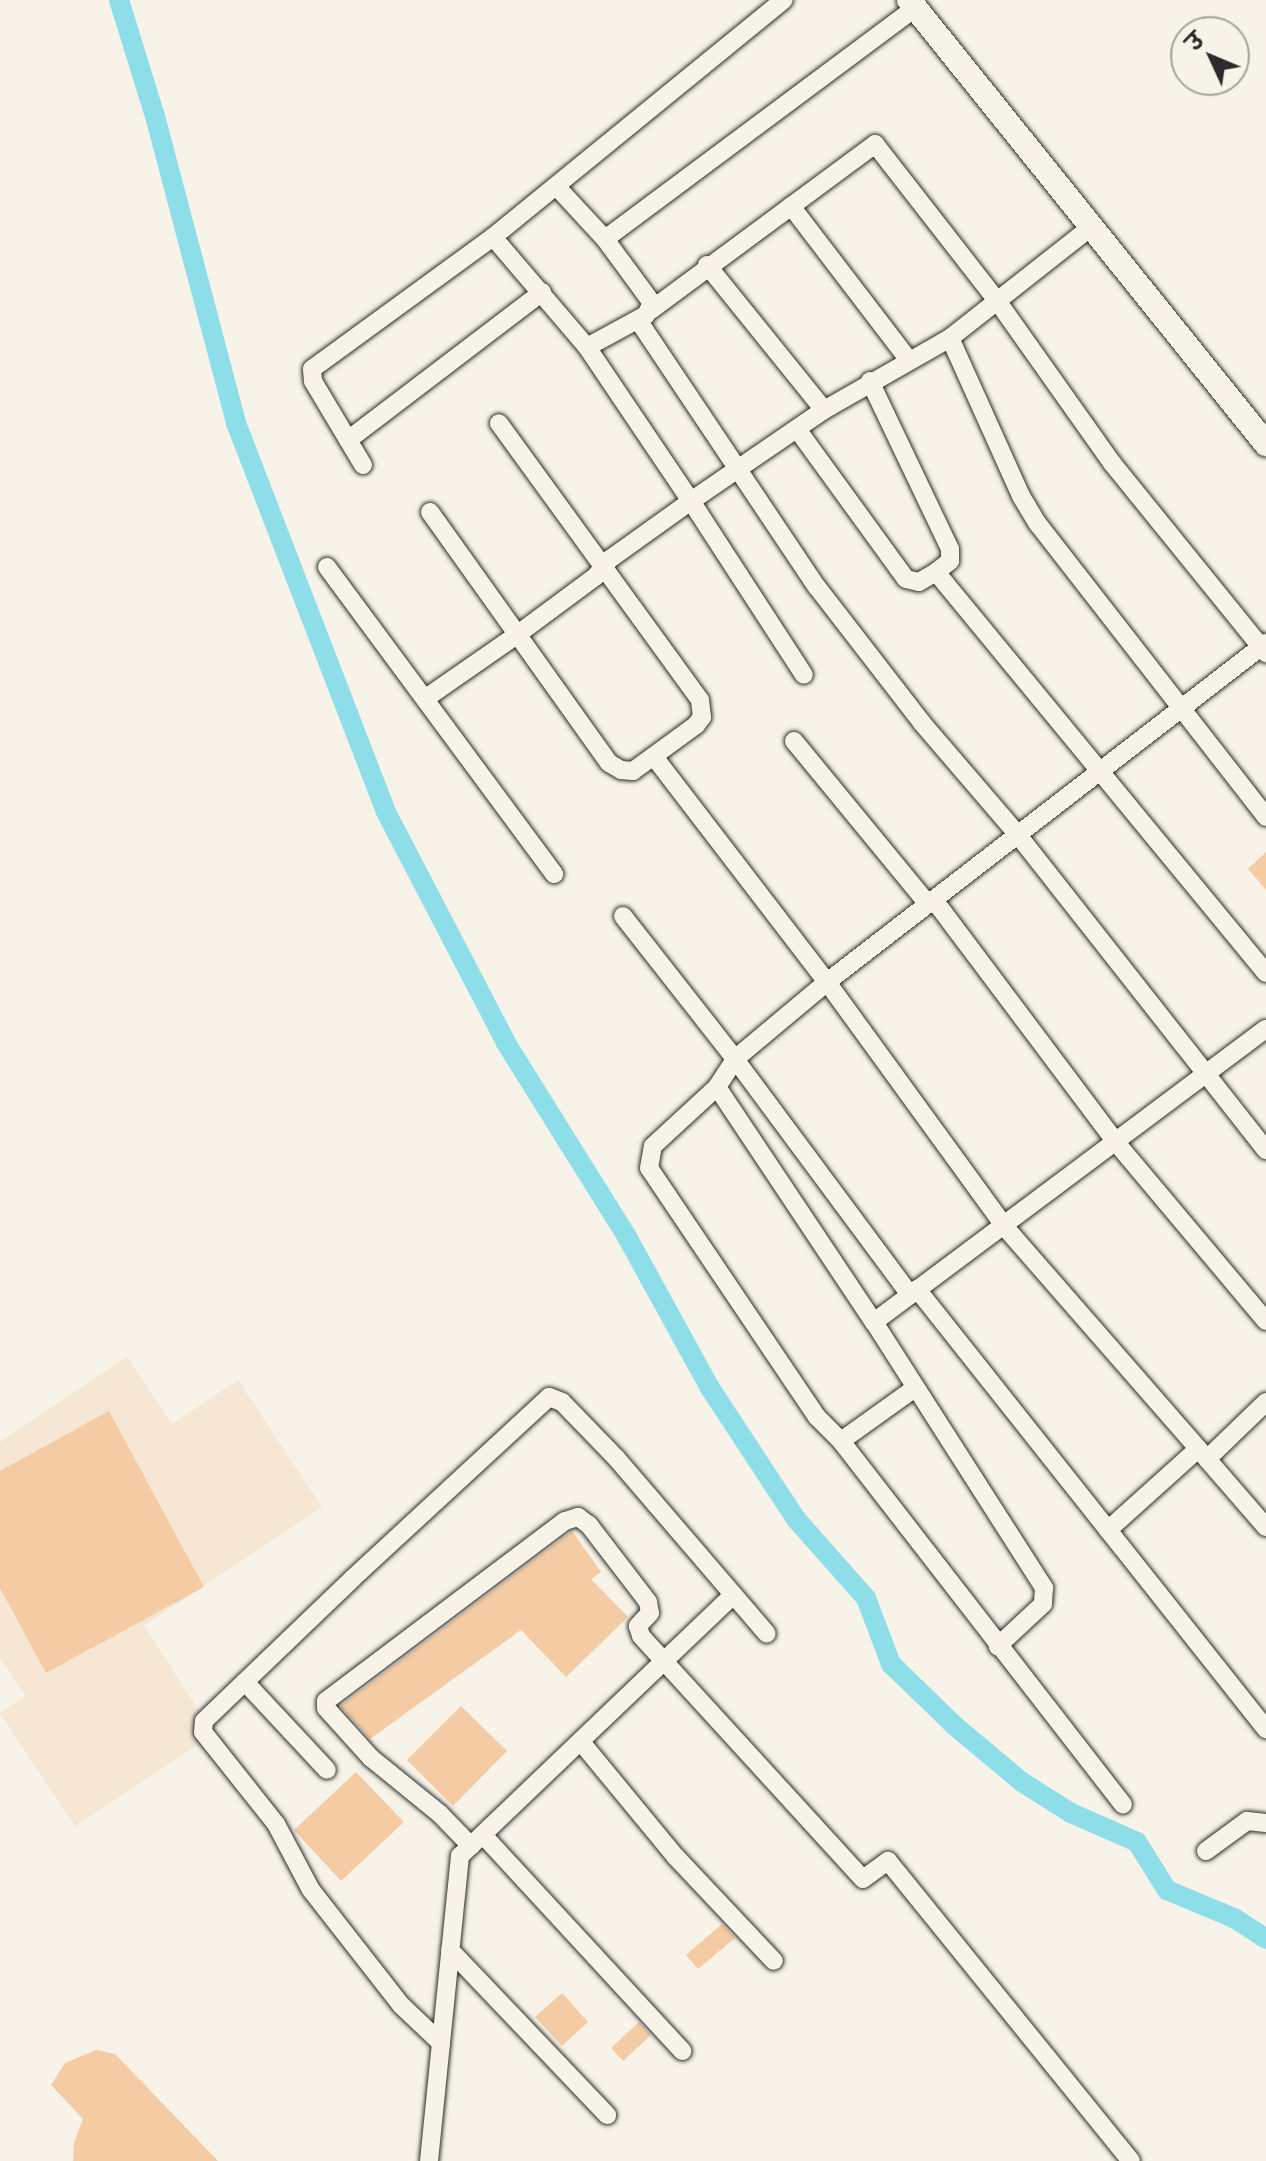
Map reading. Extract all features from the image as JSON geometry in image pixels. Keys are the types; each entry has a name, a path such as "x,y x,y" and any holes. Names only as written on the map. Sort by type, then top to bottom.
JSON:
{"street":[{"path":"363,465 313,381 312,369 493,237 784,0"},
{"path":"605,239 912,4 1266,444"},
{"path":"587,347 644,315 707,265 875,144 998,302 1112,463 1264,648 1180,709 827,982 735,1059 717,1087 653,1146 649,1168 817,1417 841,1441 1123,1804"},
{"path":"556,186 605,239 650,296 644,315 737,472 827,600 922,723 1018,835 1266,1150"},
{"path":"791,206 908,359"},
{"path":"426,698 518,634 691,501 870,381 950,338 1091,227"},
{"path":"493,237 587,347 804,675"},
{"path":"707,265 824,410"},
{"path":"348,440 542,292"},
{"path":"950,338 1021,496 1038,524 1266,817"},
{"path":"797,429 906,579 919,582 936,572 950,561 950,549 870,381"},
{"path":"430,512 609,763 621,770 633,771 655,758 696,725 703,709 499,423"},
{"path":"327,567 554,874"},
{"path":"936,572 1266,973"},
{"path":"794,741 931,902 1114,1140 1266,1321"},
{"path":"655,758 827,982 1004,1226 1266,1527"},
{"path":"623,916 914,1292 1266,1729"},
{"path":"874,1322 1266,1029"},
{"path":"717,1087 874,1322 1044,1588 1043,1604 998,1646"},
{"path":"841,1441 915,1388"},
{"path":"441,2043 401,2005 327,1912 263,1805 203,1732 204,1721 549,1397 562,1402 617,1459 767,1634"},
{"path":"1108,1530 1266,1402"},
{"path":"682,2051 477,1840 371,1758 326,1708 329,1696 565,1521 578,1517 589,1525 648,1602 650,1613 638,1626 641,1636 863,1879 888,1861 1131,2161"},
{"path":"429,2161 460,1856 733,1595"},
{"path":"245,1682 327,1770"},
{"path":"581,1742 675,1856 774,1961"},
{"path":"1206,1851 1247,1821 1266,1823"},
{"path":"450,1950 607,2115"}],"shaded area":[{"path":"127,1357 172,1424 238,1380 322,1507 144,1626 214,1734 75,1826 0,1713 26,1696 0,1657 0,1442"}],"building":[{"path":"1266,852 1266,890 1248,869"},
{"path":"109,1411 204,1587 46,1673 0,1588 0,1471"},
{"path":"572,1531 601,1572 591,1579 628,1617 566,1677 521,1630 370,1739 340,1706"},
{"path":"461,1706 507,1751 453,1806 407,1760"},
{"path":"356,1772 404,1822 341,1881 294,1830"},
{"path":"722,1924 735,1938 698,1969 686,1955"},
{"path":"562,1993 588,2022 562,2046 535,2017"},
{"path":"639,2022 651,2035 623,2061 611,2048"},
{"path":"96,2050 115,2054 218,2161 73,2161 74,2143 83,2119 51,2085 65,2063"}],"waterway":[{"path":"119,0 155,116 236,423 386,812 506,1043 627,1237 710,1388 796,1519 866,1598 891,1664 955,1726 1022,1782 1071,1813 1137,1842 1167,1890 1234,1918 1266,1939"}]}
